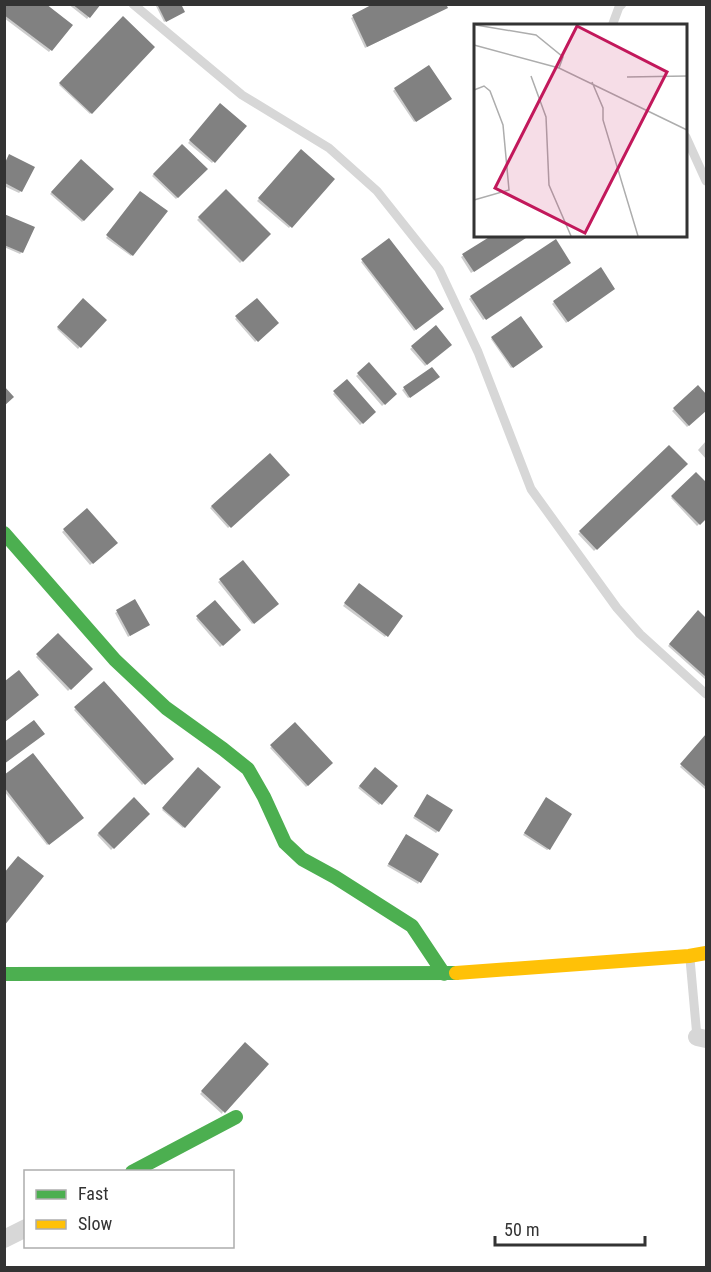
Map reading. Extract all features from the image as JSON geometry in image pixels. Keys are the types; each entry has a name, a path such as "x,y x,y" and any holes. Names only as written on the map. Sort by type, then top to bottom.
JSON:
{"street":[{"path":"4,533 116,660 166,708 248,770 264,797 285,843 302,859 412,926 444,974"},
{"path":"4,974 444,974 689,956 706,952"},
{"path":"136,1170 236,1117"},
{"path":"4,1239 24,1229"}],"lane":[{"path":"133,4 242,95 329,148 377,191 439,269 478,352 531,489 617,608 640,634 706,694"},
{"path":"613,24 622,4"},
{"path":"687,139 706,181"},
{"path":"689,956 701,1038"}],"building":[{"path":"4,4 46,4 73,25 52,51 4,15"},
{"path":"72,4 101,4 90,18"},
{"path":"157,4 181,4 185,12 166,22"},
{"path":"373,4 446,4 448,8 367,47 352,15"},
{"path":"123,16 155,47 92,114 59,83"},
{"path":"429,65 452,99 416,122 394,88"},
{"path":"220,103 247,126 215,163 189,140"},
{"path":"182,144 208,169 178,198 153,174"},
{"path":"301,149 335,179 292,228 258,198"},
{"path":"9,154 35,167 22,192 5,183 5,163"},
{"path":"81,159 114,189 84,221 51,192"},
{"path":"226,189 271,234 243,262 198,217"},
{"path":"140,191 168,211 133,256 106,235"},
{"path":"4,214 35,227 23,253 4,245"},
{"path":"489,237 527,237 474,272 462,254"},
{"path":"389,238 444,309 416,330 361,259"},
{"path":"556,239 571,263 486,320 470,296"},
{"path":"601,267 615,289 568,322 553,301"},
{"path":"83,298 107,320 81,348 57,327"},
{"path":"257,298 279,323 258,342 235,316"},
{"path":"521,316 543,347 513,368 491,337"},
{"path":"436,325 452,345 427,365 411,346"},
{"path":"369,362 397,394 385,405 357,373"},
{"path":"432,367 440,377 410,398 403,387"},
{"path":"347,379 376,412 363,424 333,391"},
{"path":"698,385 706,394 706,411 689,426 673,408"},
{"path":"4,386 14,397 4,406"},
{"path":"669,445 688,464 597,550 579,531"},
{"path":"270,453 290,475 231,528 211,506"},
{"path":"696,472 706,482 706,519 700,525 671,496"},
{"path":"87,508 118,543 93,564 63,529"},
{"path":"243,560 279,604 254,624 219,579"},
{"path":"359,583 403,616 388,637 344,603"},
{"path":"135,599 150,625 130,636 116,610"},
{"path":"215,600 241,630 223,646 196,616"},
{"path":"698,610 706,618 706,677 669,644"},
{"path":"58,633 93,669 71,690 36,654"},
{"path":"19,670 39,695 5,722 5,681"},
{"path":"104,681 174,759 145,785 74,707"},
{"path":"34,720 45,734 4,764 4,742"},
{"path":"295,722 333,763 308,786 270,745"},
{"path":"706,734 706,787 680,764"},
{"path":"33,753 84,818 49,845 4,787 4,775"},
{"path":"198,767 221,787 185,828 162,808"},
{"path":"375,767 398,786 382,805 359,786"},
{"path":"427,794 453,810 439,832 414,816"},
{"path":"134,797 150,814 114,849 98,833"},
{"path":"546,797 572,814 550,850 524,833"},
{"path":"406,834 439,854 421,883 388,864"},
{"path":"18,856 44,876 4,926 4,873"},
{"path":"245,1042 269,1064 225,1113 201,1091"}],"traffic: fast":[{"path":"4,533 115,660 166,708 248,769 285,843 302,859 412,926 444,974"},
{"path":"4,974 456,973"},
{"path":"136,1170 236,1117"}],"traffic: slow":[{"path":"456,973 706,953"}]}
